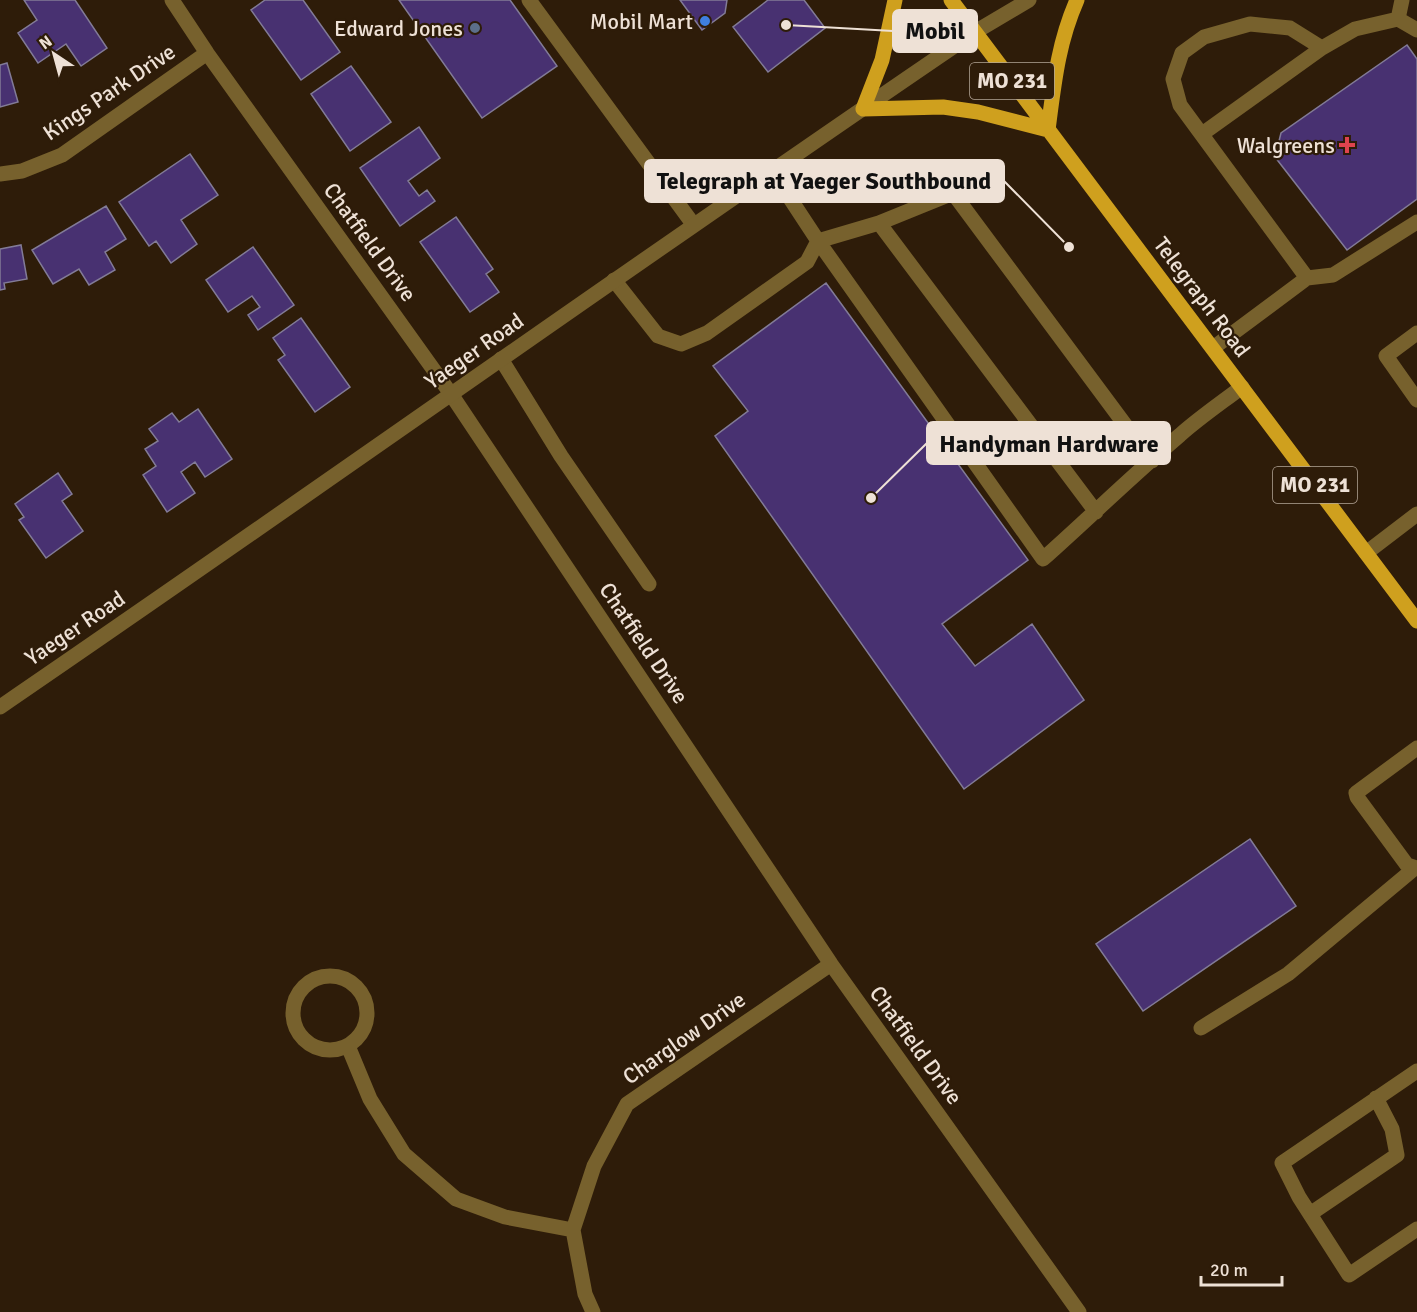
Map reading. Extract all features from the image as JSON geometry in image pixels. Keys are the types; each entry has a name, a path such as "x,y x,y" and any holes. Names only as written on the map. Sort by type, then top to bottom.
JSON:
{"main road":[{"path":"895,0 882,60 863,109 943,107 978,112 1048,130 1058,55 1077,0"},
{"name":"Telegraph Road","path":"951,0 1417,621"}],"street":[{"name":"Chatfield Drive","path":"172,0 207,53 451,394 831,964 1079,1312"},
{"path":"529,0 693,224"},
{"name":"Yaeger Road","path":"0,707 197,572 693,224 975,32 1029,0"},
{"path":"1398,19 1402,0"},
{"path":"1202,134 1322,48 1355,28 1398,19 1417,30"},
{"path":"1307,278 1180,105 1173,79 1182,53 1204,37 1250,24 1290,28 1322,48"},
{"name":"Kings Park Drive","path":"0,174 22,171 62,155 207,53"},
{"path":"772,171 818,241 1043,559 1181,434 1242,387"},
{"path":"614,280 658,336 681,344 707,333 807,262 818,241 879,223 953,193 1152,461"},
{"path":"1213,348 1307,278 1333,275 1417,222"},
{"path":"879,223 1096,512"},
{"path":"1417,333 1386,356 1417,400"},
{"path":"501,359 561,456 649,584"},
{"path":"1366,553 1417,514"},
{"path":"1416,868 1407,865 1356,793 1417,748"},
{"path":"1201,1028 1288,974 1416,868"},
{"name":"Charglow Drive","path":"593,1312 585,1294 573,1230 594,1166 627,1104 831,964"},
{"path":"321,976 345,978 363,994 367,1005 364,1029 348,1046 336,1050 323,1050 311,1046 301,1037 295,1026 293,1014 300,990 321,976"},
{"path":"348,1046 370,1100 404,1154 456,1199 505,1217 573,1230"},
{"path":"1417,1071 1282,1163 1310,1215 1349,1275 1417,1229"},
{"path":"1310,1215 1397,1155 1392,1129 1376,1098"}],"path":[{"path":"915,42 909,33 918,26"}],"building":[{"path":"24,0 75,0 107,48 81,66 66,44 38,63 18,33 37,20"},
{"path":"265,0 303,0 340,52 301,80 251,10"},
{"path":"399,0 510,0 557,66 482,118"},
{"name":"Mobil Mart","path":"680,0 727,0 725,13 702,30"},
{"path":"768,0 804,0 825,28 768,72 733,27"},
{"name":"Walgreens","path":"1407,45 1417,59 1417,199 1347,250 1275,157 1281,133"},
{"path":"7,63 18,102 0,107 0,65"},
{"path":"351,66 391,122 350,151 311,94"},
{"path":"419,127 440,158 408,181 419,196 427,190 435,201 400,226 360,168"},
{"path":"190,154 218,195 181,220 197,244 171,263 156,241 149,246 119,202"},
{"path":"106,206 126,239 105,252 115,270 89,285 79,269 53,284 32,250"},
{"path":"456,217 493,269 486,274 499,292 470,312 420,242"},
{"path":"21,245 27,279 4,283 5,289 0,290 0,249"},
{"path":"253,247 294,305 258,330 248,315 260,307 252,296 228,312 206,280"},
{"path":"826,283 1028,560 942,624 975,666 1032,624 1084,700 964,789 715,436 748,411 713,366"},
{"path":"301,318 350,387 315,412 278,360 285,355 273,338"},
{"path":"198,409 232,459 205,477 195,462 181,472 195,493 167,512 143,475 156,466 145,449 158,441 149,429 172,413 179,422"},
{"path":"58,473 72,494 62,501 83,531 46,558 19,520 24,517 15,504"},
{"path":"1250,839 1296,906 1143,1011 1096,944"}],"place":[{"name":"Mobil Mart","path":"705,21"},
{"name":"Mobil","path":"786,25"},
{"name":"Edward Jones","path":"475,28"},
{"name":"Walgreens","path":"1347,145"},
{"name":"Telegraph at Yaeger Southbound","path":"1069,247"},
{"name":"Handyman Hardware","path":"871,498"}]}
